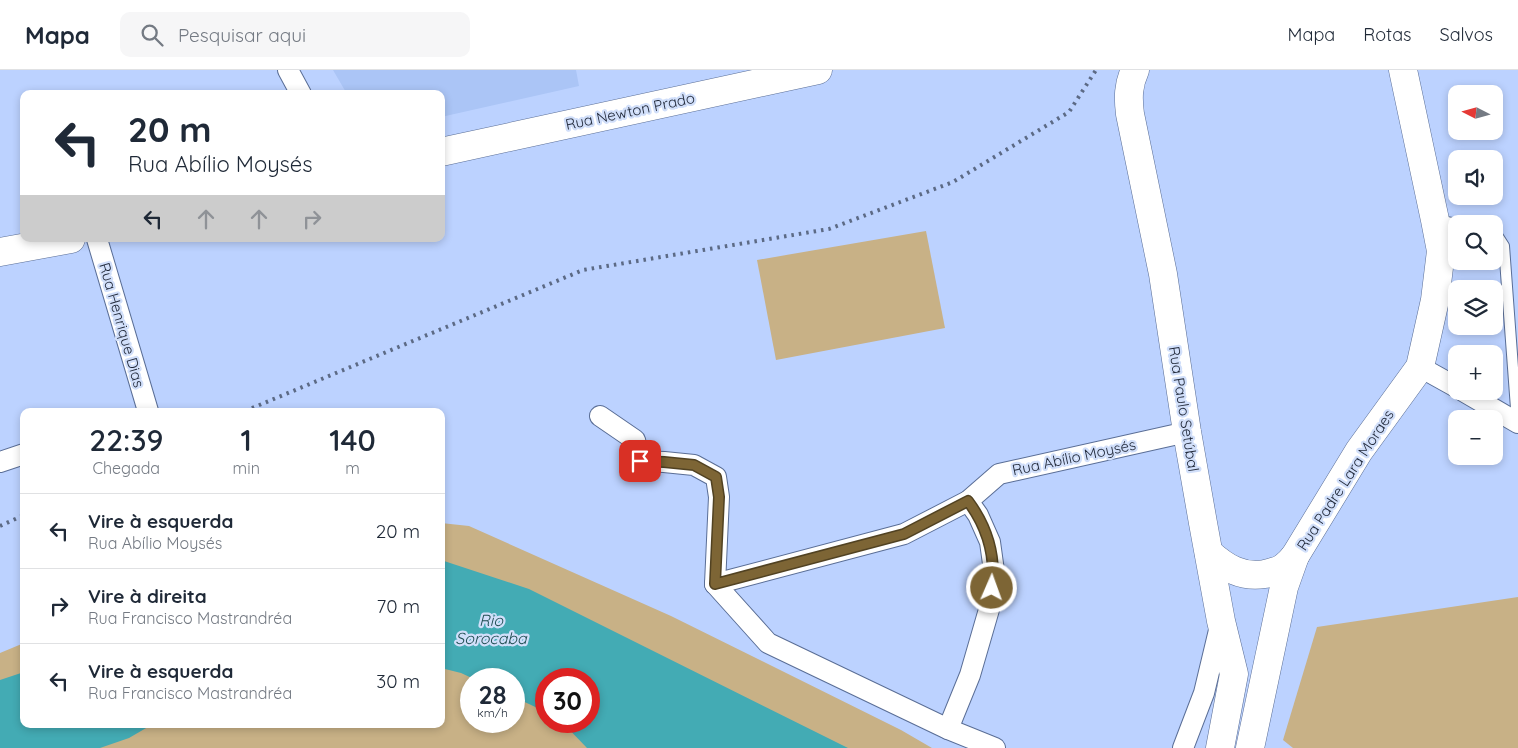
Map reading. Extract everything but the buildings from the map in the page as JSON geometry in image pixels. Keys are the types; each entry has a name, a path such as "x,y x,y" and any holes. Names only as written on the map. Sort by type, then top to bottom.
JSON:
{"main road":[{"name":"Rua Newton Prado","path":"445,151 818,70"},
{"name":"Rua Paulo Setúbal","path":"1135,70 1131,79 1128,96 1130,114 1163,274 1187,432 1221,621 1234,674 1220,748"},
{"name":"Rua Padre Lara Moraes","path":"1250,748 1284,588 1295,556 1359,451 1420,367 1435,300 1446,222 1403,70"},
{"path":"0,252 55,242"},
{"path":"1209,553 1232,570 1245,575 1256,576 1282,568 1295,556"}],"street":[{"path":"288,70 299,90"},
{"name":"Rua Henrique Dias","path":"98,242 147,408"},
{"path":"1420,367 1448,383"},
{"path":"1478,400 1517,423"},
{"path":"600,416 634,440 640,461 694,465 716,477 719,497 715,584 768,642 948,729 995,748"},
{"name":"Rua Abílio Moysés","path":"715,584 904,534 968,501 999,474 1187,432"},
{"path":"0,462 20,455"},
{"path":"948,729 970,675 990,606 994,571 990,542 978,515 968,501"},
{"path":"1183,748 1204,693 1221,621"}],"lane":[{"path":"1503,245 1517,423"}],"shaded area":[{"path":"333,70 576,70 579,86 445,116 445,90 345,90"},
{"path":"926,231 945,328 776,360 757,260"},
{"path":"445,523 469,526 671,616 901,730 932,748 0,748 0,653 20,645 20,728 445,728"},
{"path":"1518,597 1518,748 1293,748 1283,740 1317,627"}],"water":[{"name":"Rio Sorocaba","path":"445,561 529,589 848,748 587,748 573,733 600,733 600,668 535,668 535,707 525,702 525,668 460,668 460,673 445,669"},
{"path":"20,673 20,728 146,728 129,738 100,748 0,748 0,680"}],"railway":[{"path":"252,408 583,270 829,229 953,182 1069,112 1096,70"},
{"path":"0,526 20,517"}],"route":[{"path":"640,461 694,465 716,477 719,497 715,584 904,534 968,501 978,515 990,542 994,571 992,588"}]}
